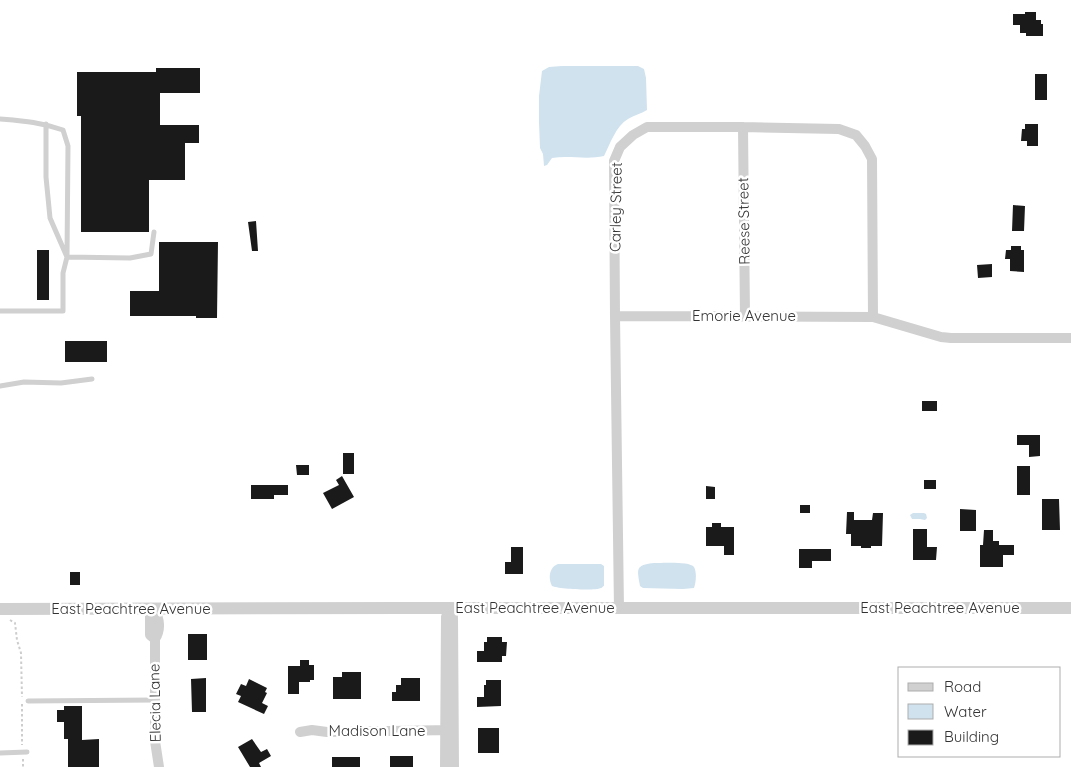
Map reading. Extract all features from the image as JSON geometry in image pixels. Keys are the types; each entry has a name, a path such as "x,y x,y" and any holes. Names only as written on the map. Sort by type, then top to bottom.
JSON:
{"street":[{"name":"Carley Street","path":"619,609 614,161 620,147 632,135 647,127 839,129 856,135 872,159 872,317"},
{"name":"Reese Street","path":"743,127 745,316"},
{"name":"Emorie Avenue","path":"615,316 872,317 951,338 1071,338"},
{"name":"East Peachtree Avenue","path":"4,614 154,610 449,608 1071,608"},
{"path":"449,608 446,617 449,730 454,767"},
{"name":"Elecia Lane","path":"154,610 150,617 150,635 155,639 155,741 160,767"},
{"name":"Madison Lane","path":"300,732 312,730 327,732 449,730"},
{"path":"445,767 449,730"}],"lane":[{"path":"0,119 32,121 63,130 68,146 67,257 63,273 62,311 0,311"},
{"path":"46,124 46,178 50,218 67,257"},
{"path":"67,257 130,258 151,254 154,232"},
{"path":"0,386 24,382 61,383 92,379"},
{"path":"28,701 155,700"},
{"path":"0,753 25,752"}],"path":[{"path":"4,614 15,623 17,640 22,653 25,752 23,767"}],"water":[{"path":"638,66 644,69 647,110 630,118 620,126 604,156 552,158 544,166 543,154 540,148 539,122 539,96 542,71 549,67"},
{"path":"913,513 924,513 927,518 925,520 912,519 910,515"},
{"path":"682,563 691,565 696,572 694,588 643,588 640,586 639,569 643,565"},
{"path":"558,564 601,564 604,566 604,586 597,589 584,589 552,586 550,574"}],"building":[{"path":"1025,12 1036,12 1036,20 1041,20 1041,24 1043,24 1043,36 1026,36 1026,33 1020,33 1020,25 1013,25 1013,14 1025,14"},
{"path":"156,68 200,68 200,93 160,93 160,125 199,125 199,143 185,143 185,180 149,180 149,232 81,232 81,116 77,116 77,72 156,72"},
{"path":"1035,74 1047,74 1047,100 1035,100"},
{"path":"1025,124 1038,124 1038,146 1027,146 1027,141 1021,141 1022,129 1025,129"},
{"path":"1013,205 1025,206 1024,231 1012,231"},
{"path":"256,221 258,251 252,251 248,222"},
{"path":"159,242 218,242 217,318 196,318 196,316 130,316 130,291 159,291"},
{"path":"1011,246 1021,246 1021,250 1024,250 1024,272 1010,271 1010,259 1005,259 1006,250 1011,250"},
{"path":"37,250 49,250 49,300 37,300"},
{"path":"992,264 992,277 978,278 977,265"},
{"path":"65,341 107,341 107,362 65,362"},
{"path":"922,401 937,401 937,411 922,411"},
{"path":"1017,435 1040,435 1040,456 1029,457 1029,445 1017,445"},
{"path":"343,453 354,453 354,474 343,474"},
{"path":"296,465 309,465 309,475 297,475"},
{"path":"1017,466 1030,466 1030,495 1017,495"},
{"path":"342,476 354,497 332,509 323,493 339,485 336,480"},
{"path":"924,480 936,480 936,489 924,489"},
{"path":"251,485 288,485 288,495 274,495 274,499 251,499"},
{"path":"706,486 715,487 715,499 706,499"},
{"path":"1042,499 1059,499 1060,530 1042,530"},
{"path":"800,505 810,505 810,513 800,513"},
{"path":"960,509 976,510 976,531 960,531"},
{"path":"847,512 854,512 854,520 872,520 873,513 883,513 882,546 861,548 861,546 851,546 851,534 846,534"},
{"path":"712,523 721,523 721,527 734,527 734,555 724,555 724,546 706,546 706,527 712,527"},
{"path":"913,529 927,529 927,547 937,547 936,560 913,560"},
{"path":"984,530 993,530 993,541 999,541 999,545 1014,545 1014,555 1003,555 1003,567 980,567 980,545 983,545"},
{"path":"511,547 523,547 523,574 505,574 505,562 511,562"},
{"path":"799,549 831,549 831,561 812,561 812,568 799,568"},
{"path":"70,572 80,572 80,585 70,585"},
{"path":"188,634 207,634 207,660 188,660"},
{"path":"487,637 502,637 502,642 507,642 506,656 502,656 502,662 477,662 477,651 484,651 484,642 487,642"},
{"path":"300,660 309,660 309,665 314,665 314,680 299,682 299,694 288,694 288,666 300,666"},
{"path":"342,672 361,672 361,699 333,699 333,677 342,677"},
{"path":"206,678 206,712 192,712 191,679"},
{"path":"401,678 420,678 420,701 392,701 392,692 396,692 396,685 401,685"},
{"path":"249,679 267,688 265,692 267,693 262,703 268,706 264,714 238,702 241,696 236,694 241,684 246,686"},
{"path":"486,680 501,680 501,706 477,707 477,697 484,697"},
{"path":"64,706 82,706 82,740 99,739 99,767 68,767 68,739 64,739 64,722 57,722 57,710 64,710"},
{"path":"478,728 499,728 499,753 478,753"},
{"path":"252,739 261,752 267,749 271,756 259,763 261,767 250,767 238,747"},
{"path":"390,756 413,756 413,767 390,767"},
{"path":"332,757 360,757 360,767 332,767"}]}
